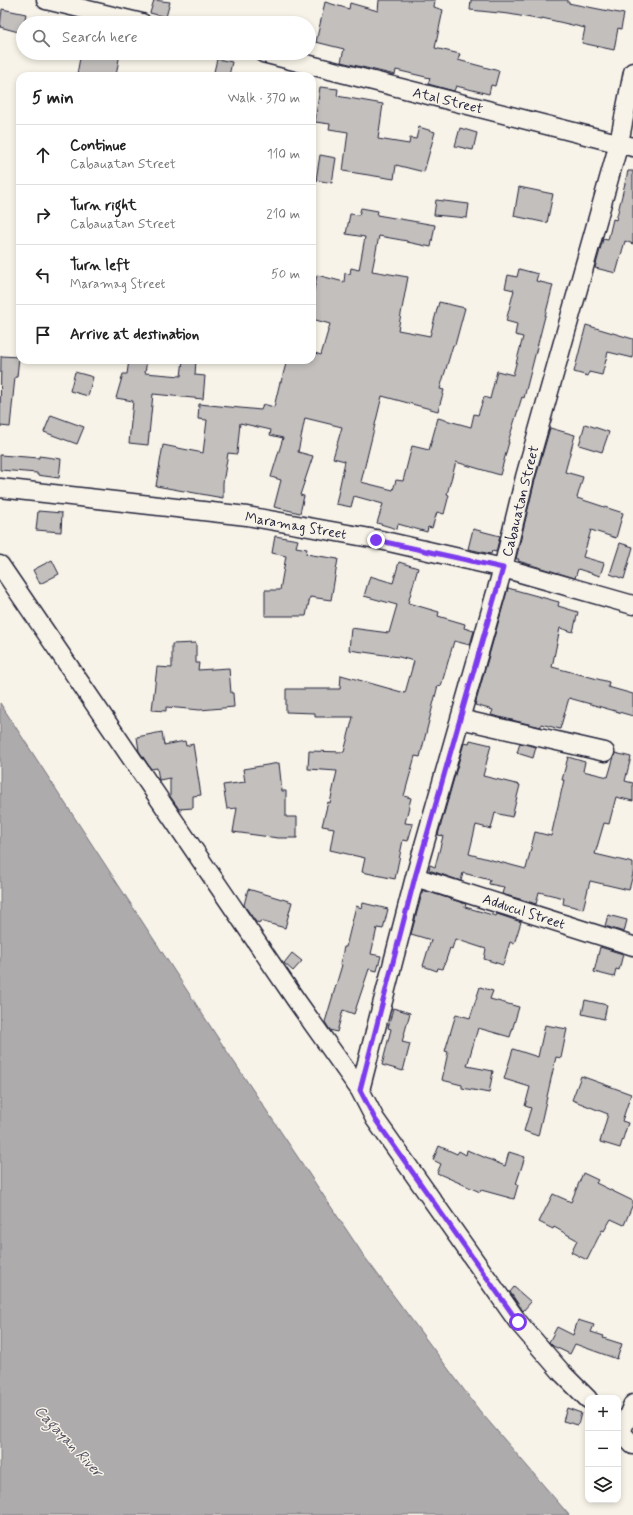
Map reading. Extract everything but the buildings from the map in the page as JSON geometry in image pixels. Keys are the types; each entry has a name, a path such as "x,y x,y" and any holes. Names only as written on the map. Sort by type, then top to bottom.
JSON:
{"street":[{"path":"46,0 113,16"},
{"name":"Atal Street","path":"291,60 626,145"},
{"name":"Cabauatan Street","path":"360,1090 415,877 503,568 525,477 626,145 633,72"},
{"name":"Maramag Street","path":"0,488 247,516 376,540 503,568 633,605"},
{"path":"0,565 296,1000 360,1090 375,1119 518,1322 563,1374 585,1396"},
{"path":"460,718 605,752"},
{"name":"Adducul Street","path":"415,877 633,946"},
{"path":"621,1427 633,1404"},
{"path":"621,1433 633,1445"}],"water":[{"name":"Cagayan River","path":"0,703 218,1038 364,1256 479,1410 569,1515 0,1515"}],"route":[{"path":"376,540 503,568 415,877 360,1090 375,1119 518,1322"}]}
